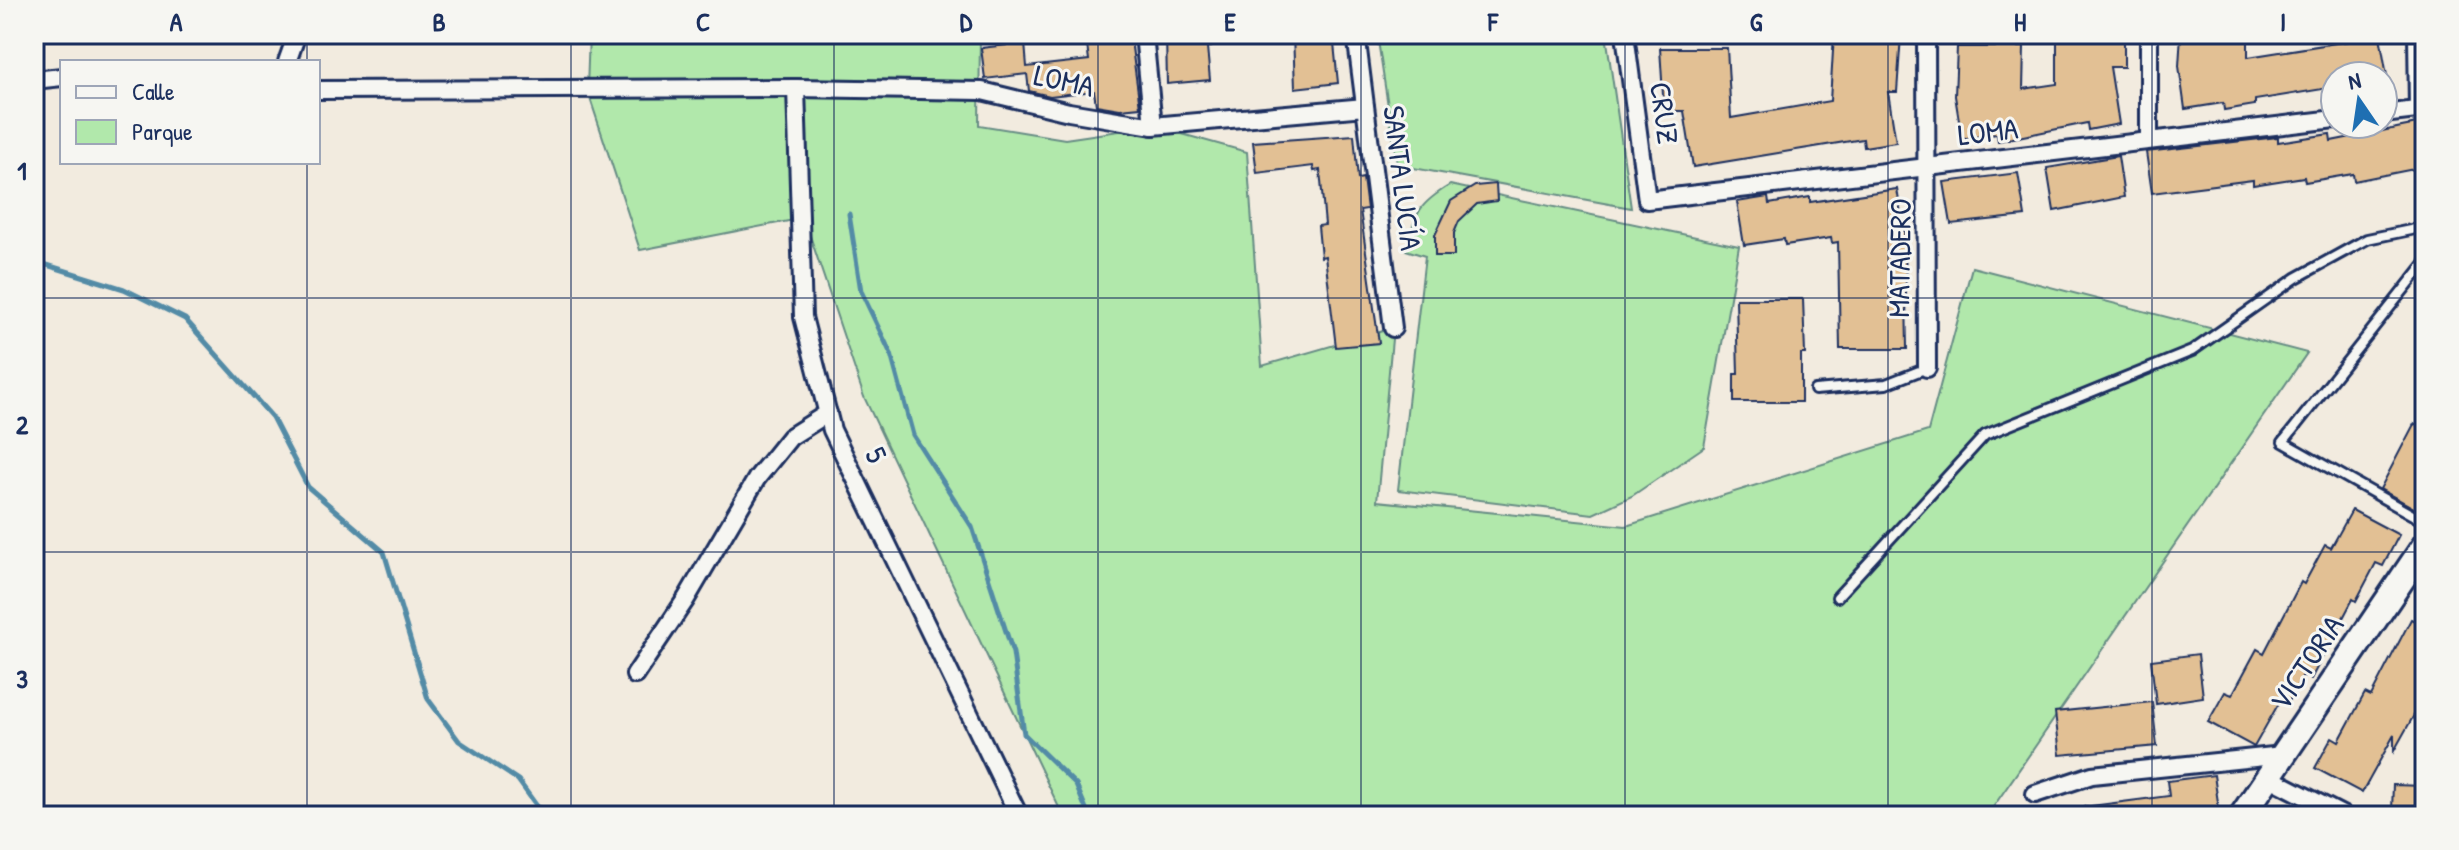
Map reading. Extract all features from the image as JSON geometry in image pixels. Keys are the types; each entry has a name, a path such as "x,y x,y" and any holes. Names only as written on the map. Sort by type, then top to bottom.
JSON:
{"main road":[{"name":"VICTORIA","path":"2242,816 2425,545"}],"street":[{"path":"1144,34 1153,126"},
{"name":"SANTA LUCÍA","path":"1356,34 1393,328"},
{"name":"CRUZ","path":"1625,34 1647,200"},
{"name":"MATADERO","path":"1926,34 1929,168 1927,368"},
{"path":"2149,34 2149,139"},
{"path":"2399,112 2422,110 2417,34"},
{"path":"288,60 298,37"},
{"path":"34,80 60,77"},
{"name":"LOMA","path":"320,90 796,88 982,91 1069,112 1153,126 1365,107"},
{"name":"5","path":"796,88 803,317 832,430 1019,816"},
{"name":"LOMA","path":"1647,200 2319,121"},
{"path":"635,675 686,599 757,478 790,437 828,413"},
{"path":"2035,794 2092,775 2283,755"},
{"path":"2268,777 2344,816"}],"lane":[{"path":"1837,597 1985,435 2192,351 2296,278 2367,239 2425,227"},
{"path":"2425,263 2283,442 2425,522"},
{"name":"MATADERO","path":"1815,390 1886,384 1927,368"}],"green space":[{"path":"589,34 980,34 979,125 1065,139 1153,126 1247,152 1262,366 1393,328 1377,501 1626,526 1928,431 1972,267 2307,353 1987,816 1063,816 864,397 804,218 640,250 587,89"},
{"path":"1377,34 1606,34 1631,208 1397,165"},
{"path":"1450,185 1739,246 1704,447 1632,496 1593,514 1398,490 1425,256 1406,250 1419,211"}],"building":[{"path":"1166,34 1210,34 1211,47 1207,47 1210,80 1167,84"},
{"path":"1293,34 1333,34 1338,83 1295,88"},
{"path":"1834,34 1901,35 1897,92 1888,92 1896,142 1864,147 1863,139 1693,167 1684,111 1664,111 1660,48 1727,48 1731,118 1830,101"},
{"path":"2181,34 2248,34 2248,57 2380,36 2384,60 2319,60 2319,90 2255,100 2255,105 2224,110 2223,103 2185,109 2179,66"},
{"path":"2057,39 2124,39 2124,67 2110,67 2119,124 2088,130 2087,123 1998,141 1997,134 1962,139 1955,96 1957,47 2024,47 2023,89 2057,84"},
{"path":"1131,40 1140,107 1120,109 1096,105 1094,91 1050,96 1029,91 1027,74 985,79 981,48 1025,43 1027,67 1089,60 1087,45"},
{"path":"2417,124 2424,167 2354,181 2353,174 2305,182 2304,177 2253,185 2253,180 2152,193 2146,152 2278,137 2278,142 2319,136 2319,140 2331,141 2399,140 2399,128"},
{"path":"1354,135 1358,179 1363,178 1367,209 1360,210 1379,343 1336,347 1325,256 1321,257 1318,226 1325,225 1320,170 1314,171 1313,166 1257,173 1253,142"},
{"path":"2118,156 2124,197 2054,211 2047,168"},
{"path":"2018,173 2025,216 1951,224 1944,182"},
{"path":"1496,184 1497,201 1477,204 1459,221 1454,233 1454,256 1435,256 1435,235 1451,201 1475,186"},
{"path":"1897,189 1905,238 1907,349 1840,349 1838,242 1832,243 1831,238 1785,245 1784,239 1744,245 1737,202 1768,197 1769,204 1810,197 1810,202"},
{"path":"1736,299 1803,299 1805,354 1801,354 1801,402 1734,402 1734,374 1738,374"},
{"path":"2414,424 2425,430 2425,514 2380,489"},
{"path":"2352,510 2399,535 2383,566 2376,563 2356,601 2353,599 2311,679 2303,675 2287,705 2280,701 2254,747 2208,722 2225,692 2232,695 2257,649 2264,653 2301,582 2304,584 2325,545 2331,548"},
{"path":"2411,619 2425,626 2425,708 2420,718 2414,715 2394,751 2394,735 2362,793 2315,768 2332,737 2339,741 2365,693 2371,696"},
{"path":"2198,654 2203,697 2156,704 2151,660"},
{"path":"2152,702 2157,746 2060,755 2055,712"},
{"path":"2214,775 2220,816 2084,816 2084,807 2169,796 2167,781"},
{"path":"2393,785 2425,786 2425,811 2392,810"}],"waterway":[{"path":"849,214 861,291 891,354 913,435 972,527 1013,653 1024,734 1076,785 1089,816"},
{"path":"34,261 124,289 185,319 272,417 308,487 384,552 428,699 459,741 518,780 544,816"}]}
